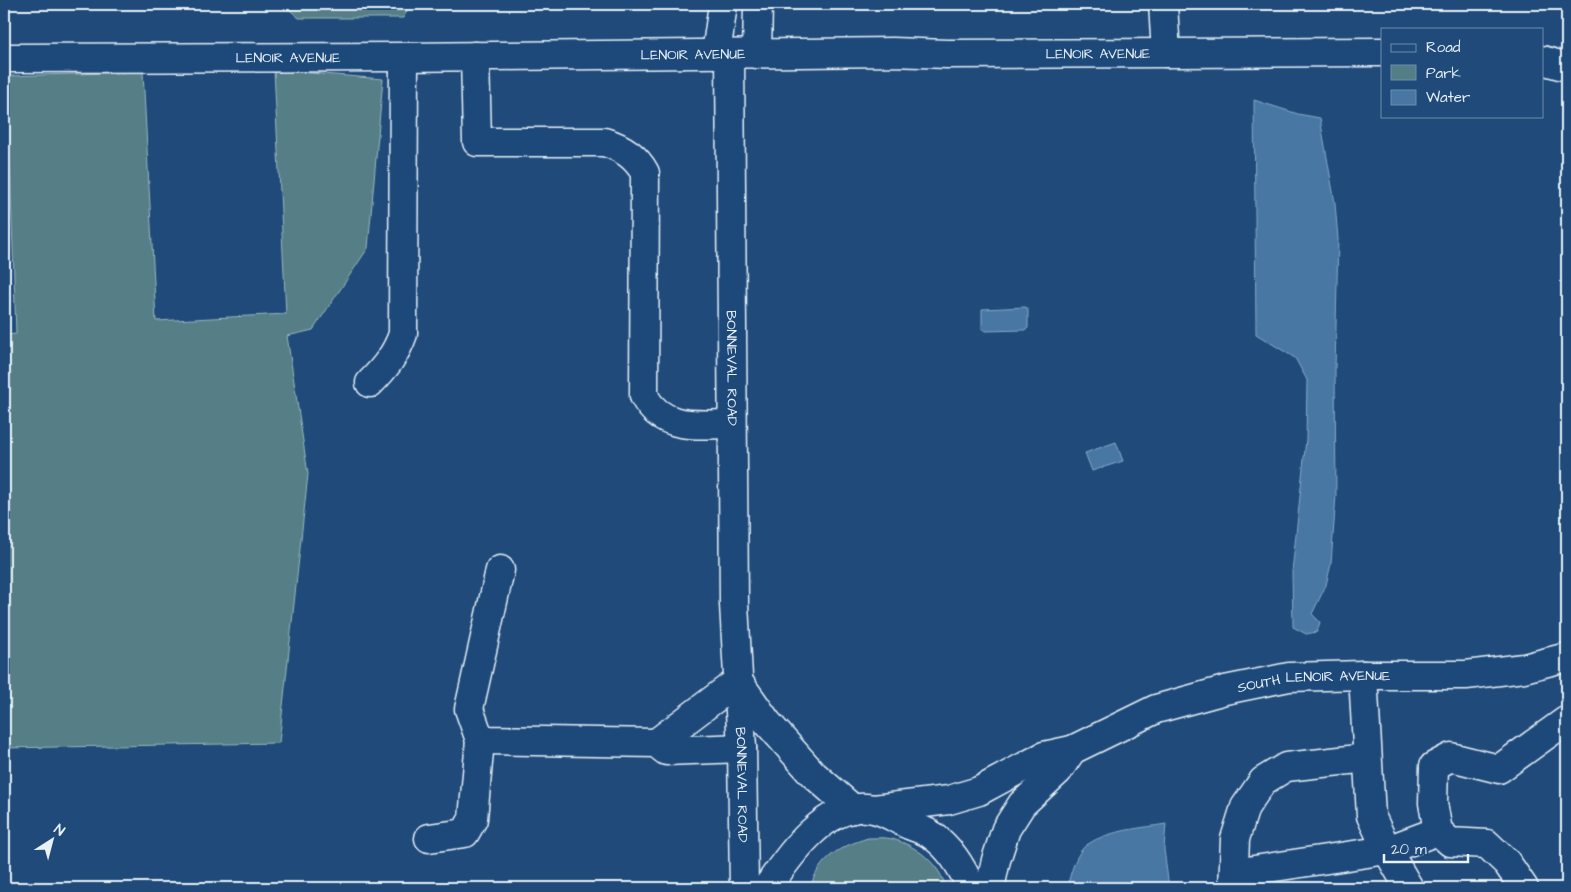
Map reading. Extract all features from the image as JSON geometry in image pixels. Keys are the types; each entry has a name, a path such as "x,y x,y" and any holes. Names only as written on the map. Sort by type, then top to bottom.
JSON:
{"street":[{"name":"BONNEVAL ROAD","path":"723,4 734,604 742,748 763,887"},
{"path":"757,54 758,4"},
{"path":"1163,4 1166,53"},
{"name":"LENOIR AVENUE","path":"4,58 404,57 893,52 947,54 1381,52"},
{"path":"474,56 477,142 604,142 624,149 640,164 645,173 644,396 657,413 675,423 732,424"},
{"path":"370,383 397,351 403,334 404,57"},
{"path":"1544,61 1567,68"},
{"path":"429,838 465,833 473,819 480,740 469,709 500,570"},
{"name":"SOUTH LENOIR AVENUE","path":"863,809 949,800 979,791 1044,756 1072,750 1156,709 1225,690 1289,677 1466,675 1524,668 1567,657"},
{"path":"1363,675 1371,816 1387,850 1409,888"},
{"name":"BONNEVAL ROAD","path":"738,681 768,722 813,774 863,809 933,836 953,855 971,888"},
{"path":"656,743 738,681"},
{"path":"1524,888 1507,863 1487,844 1450,842 1438,831 1433,802 1434,766 1451,757 1499,769 1567,720"},
{"path":"480,740 656,743 666,751 742,748"},
{"path":"990,888 996,860 1006,829 1022,804 1058,771 1072,750"},
{"path":"1368,758 1286,767 1263,781 1245,807 1235,839 1234,881 1387,850 1438,831"},
{"name":"BONNEVAL ROAD","path":"763,887 807,835 828,817 863,809"}],"green space":[{"path":"283,4 411,4 403,18 299,18"},
{"path":"274,70 383,79 368,248 313,330 287,336 308,474 279,743 4,748 4,335 16,334 7,76 143,72 156,321 286,314"},
{"path":"868,838 892,839 918,851 933,864 943,879 946,888 810,888 819,868 825,861 848,845"}],"water":[{"path":"1254,100 1298,114 1320,118 1335,203 1338,239 1335,370 1336,495 1331,564 1326,585 1312,614 1320,622 1317,632 1306,634 1293,627 1292,572 1306,439 1307,380 1295,358 1256,334"},
{"path":"1026,307 1028,310 1028,328 1026,330 986,331 982,329 982,309"},
{"path":"1116,442 1123,461 1092,471 1085,453"},
{"path":"1166,824 1164,849 1169,888 1067,888 1077,858 1088,844 1096,839 1116,833"}]}
